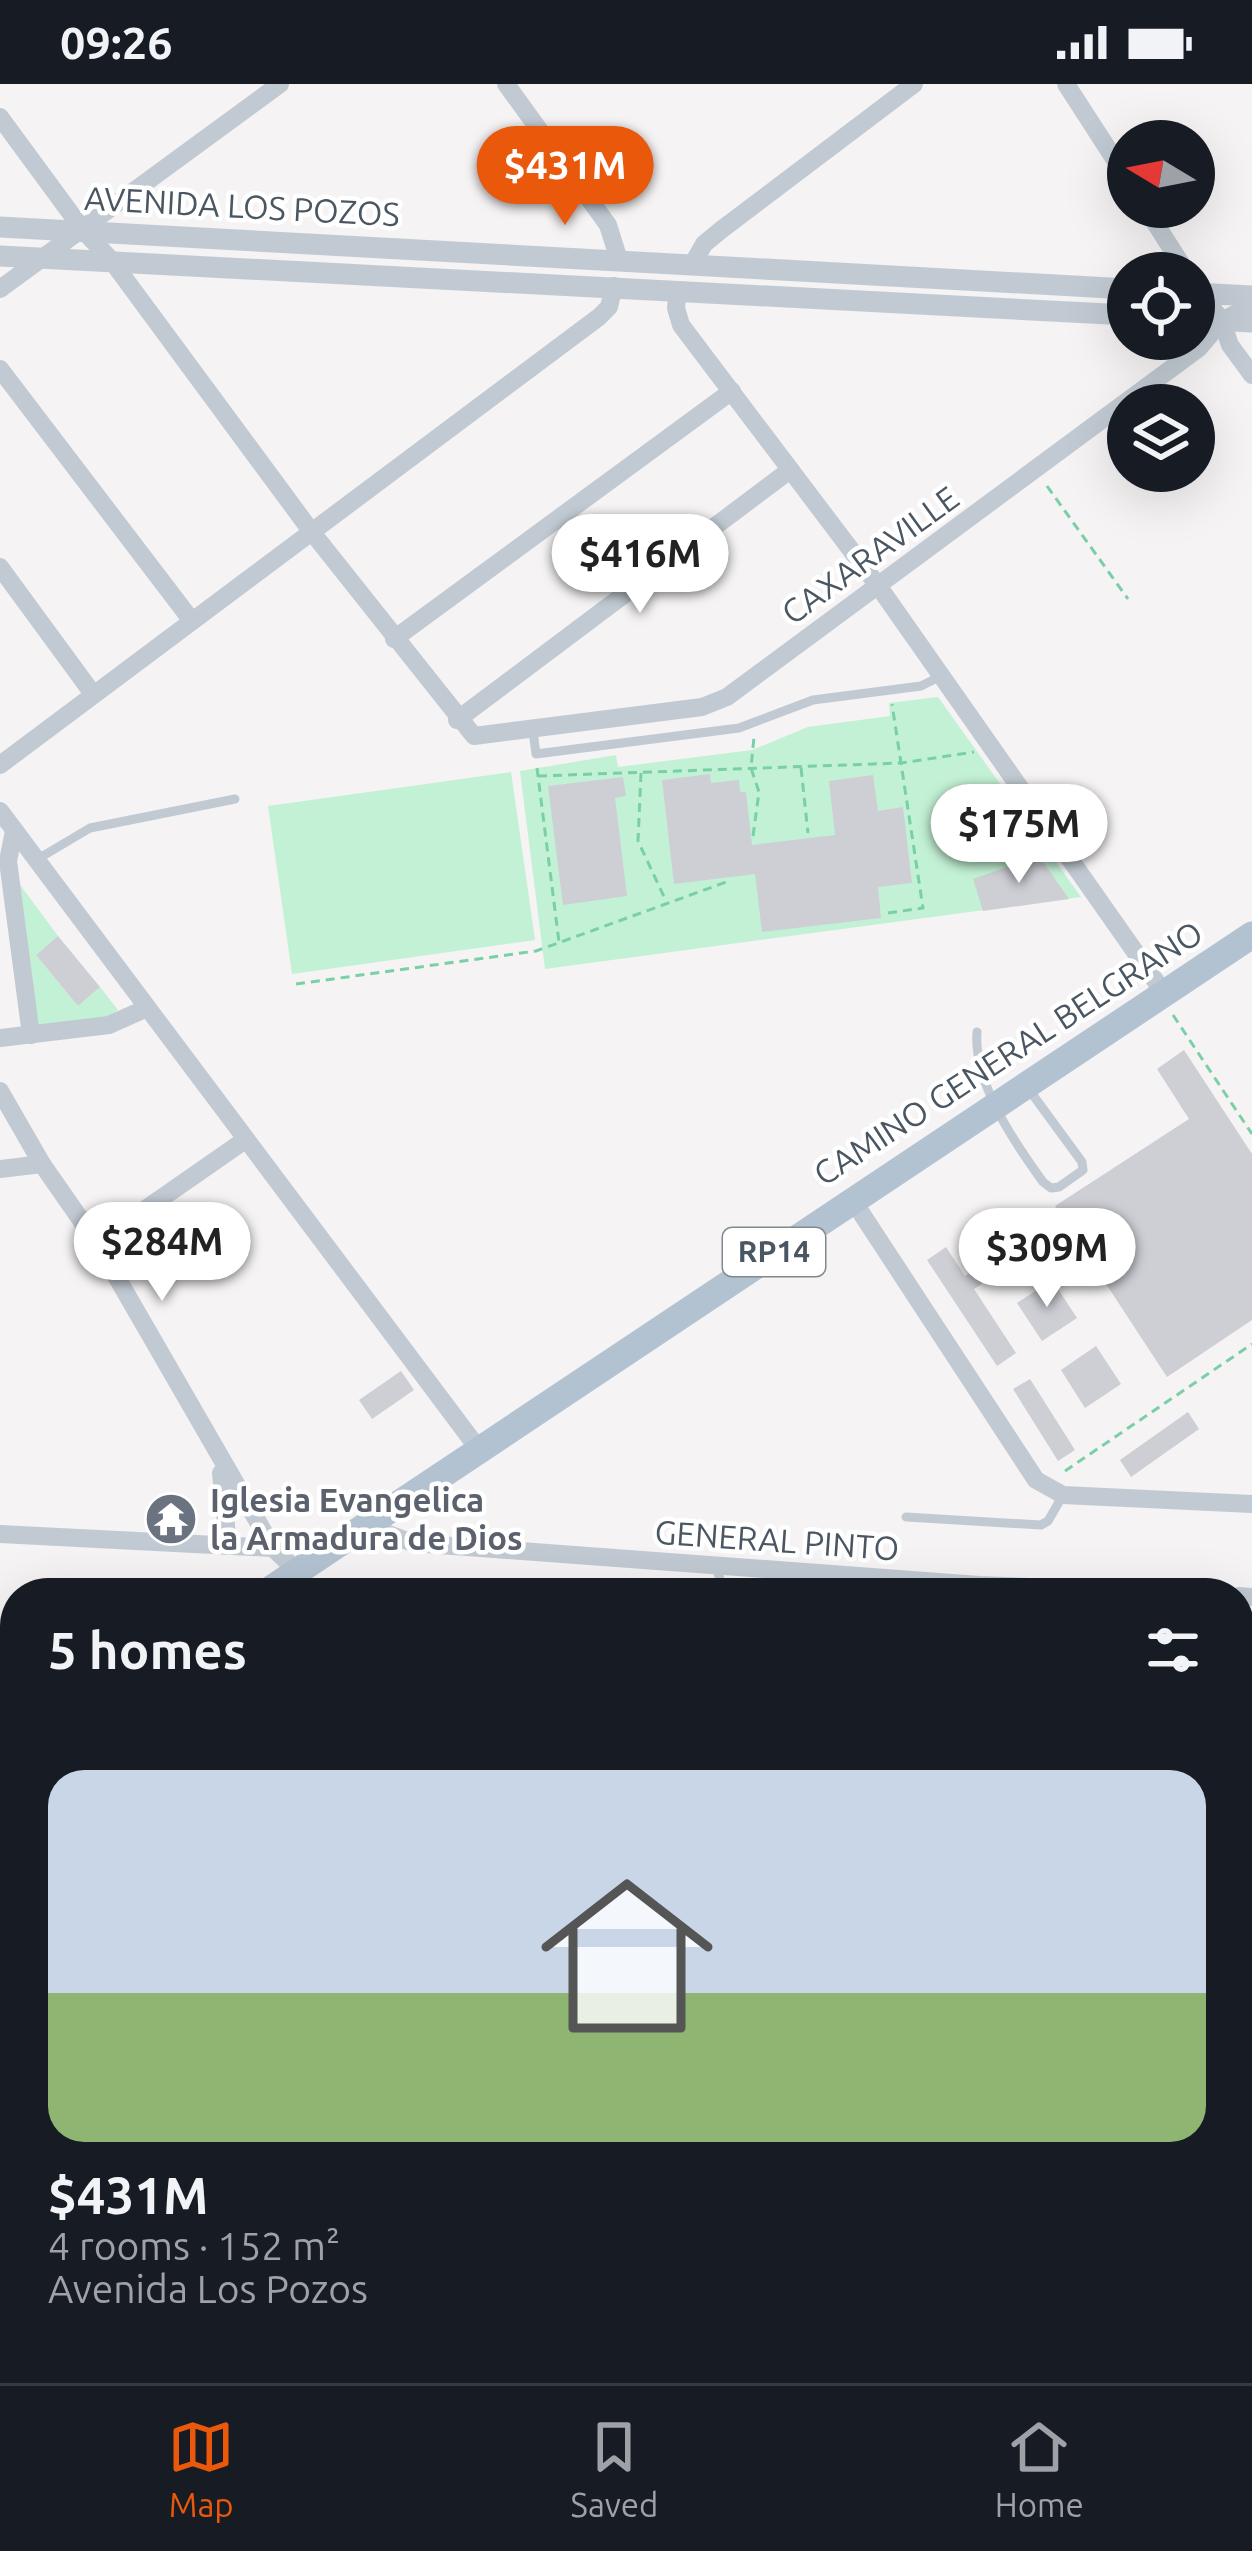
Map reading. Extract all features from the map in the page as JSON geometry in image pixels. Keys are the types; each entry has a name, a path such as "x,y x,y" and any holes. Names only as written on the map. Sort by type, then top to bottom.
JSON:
{"main road":[{"name":"CAMINO GENERAL BELGRANO","path":"287,1578 1025,1084 1168,1004 1252,934"}],"street":[{"path":"0,290 280,84"},
{"path":"506,84 608,225 620,260"},
{"path":"692,266 704,244 721,230 914,84"},
{"path":"1066,84 1107,148"},
{"path":"0,117 457,720 790,470"},
{"name":"AVENIDA LOS POZOS","path":"0,226 1107,288"},
{"name":"AVENIDA LOS POZOS","path":"0,256 1107,315"},
{"path":"0,765 599,317 609,307 614,286"},
{"path":"678,290 681,325 879,587 1168,1004"},
{"path":"1215,294 1252,301"},
{"name":"CAXARAVILLE","path":"457,720 474,736 714,703 1036,470 1198,348 1222,321 1252,301"},
{"path":"1215,313 1230,345 1252,375"},
{"path":"1215,320 1252,322"},
{"path":"0,369 192,621"},
{"path":"394,639 732,391"},
{"path":"0,566 93,694"},
{"path":"0,811 480,1450"},
{"path":"14,831 8,861 31,1035"},
{"path":"0,1038 109,1025 147,1008"},
{"path":"0,1091 97,1244 273,1548 297,1571"},
{"path":"97,1244 245,1141"},
{"path":"0,1169 42,1163"},
{"path":"852,1199 1036,1480 1252,1504"},
{"path":"220,1462 228,1546"},
{"name":"GENERAL PINTO","path":"369,1527 412,1543 887,1578"},
{"path":"0,1534 273,1548"}],"lane":[{"path":"532,730 536,754 739,728 813,700 922,686 941,676"},
{"path":"36,860 90,828 235,799"},
{"path":"977,1032 975,1057 1004,1126 1039,1177 1051,1188 1059,1187 1083,1170 1082,1162 1025,1084"},
{"path":"906,1517 1041,1525 1060,1486"},
{"path":"715,1565 720,1578"}],"path":[{"path":"1036,470 1128,599"},
{"path":"888,913 923,908 890,690"},
{"path":"754,836 759,792 751,768 756,722"},
{"path":"538,776 902,763 992,749"},
{"path":"536,754 559,942"},
{"path":"801,766 808,833"},
{"path":"641,772 638,841 667,903"},
{"path":"296,984 536,950 729,881"},
{"path":"1168,1004 1252,1134"},
{"path":"1060,1486 1252,1345"}],"green space":[{"path":"938,697 1081,897 545,969 520,771 616,755 618,767 752,750 808,727 890,716 889,703"},
{"path":"511,772 535,940 292,974 268,806"},
{"path":"18,882 58,936 36,955 78,1006 100,987 118,1010 107,1019 36,1027"}],"building":[{"path":"710,774 711,783 739,780 740,792 746,792 752,845 835,835 829,781 873,775 878,811 903,807 912,883 878,887 881,918 762,932 755,874 674,884 662,780"},
{"path":"623,777 626,796 615,798 627,896 563,905 548,786"},
{"path":"947,796 987,798 999,833 947,848"},
{"path":"1039,856 1069,899 983,911 973,879"},
{"path":"58,936 100,987 78,1006 36,955"},
{"path":"1184,1050 1252,1154 1252,1320 1167,1377 1055,1206 1189,1119 1157,1069"},
{"path":"1007,1213 1032,1251 974,1289 1016,1353 997,1366 927,1260 946,1247 965,1276 988,1260 972,1236"},
{"path":"1052,1280 1077,1318 1042,1341 1017,1303"},
{"path":"1096,1346 1121,1384 1085,1408 1061,1370"},
{"path":"401,1371 414,1390 372,1419 359,1400"},
{"path":"1030,1379 1075,1450 1058,1461 1013,1389"},
{"path":"1188,1412 1199,1429 1131,1477 1120,1460"}],"place":[{"name":"Iglesia Evangelica la Armadura de Dios","path":"171,1519"}]}
